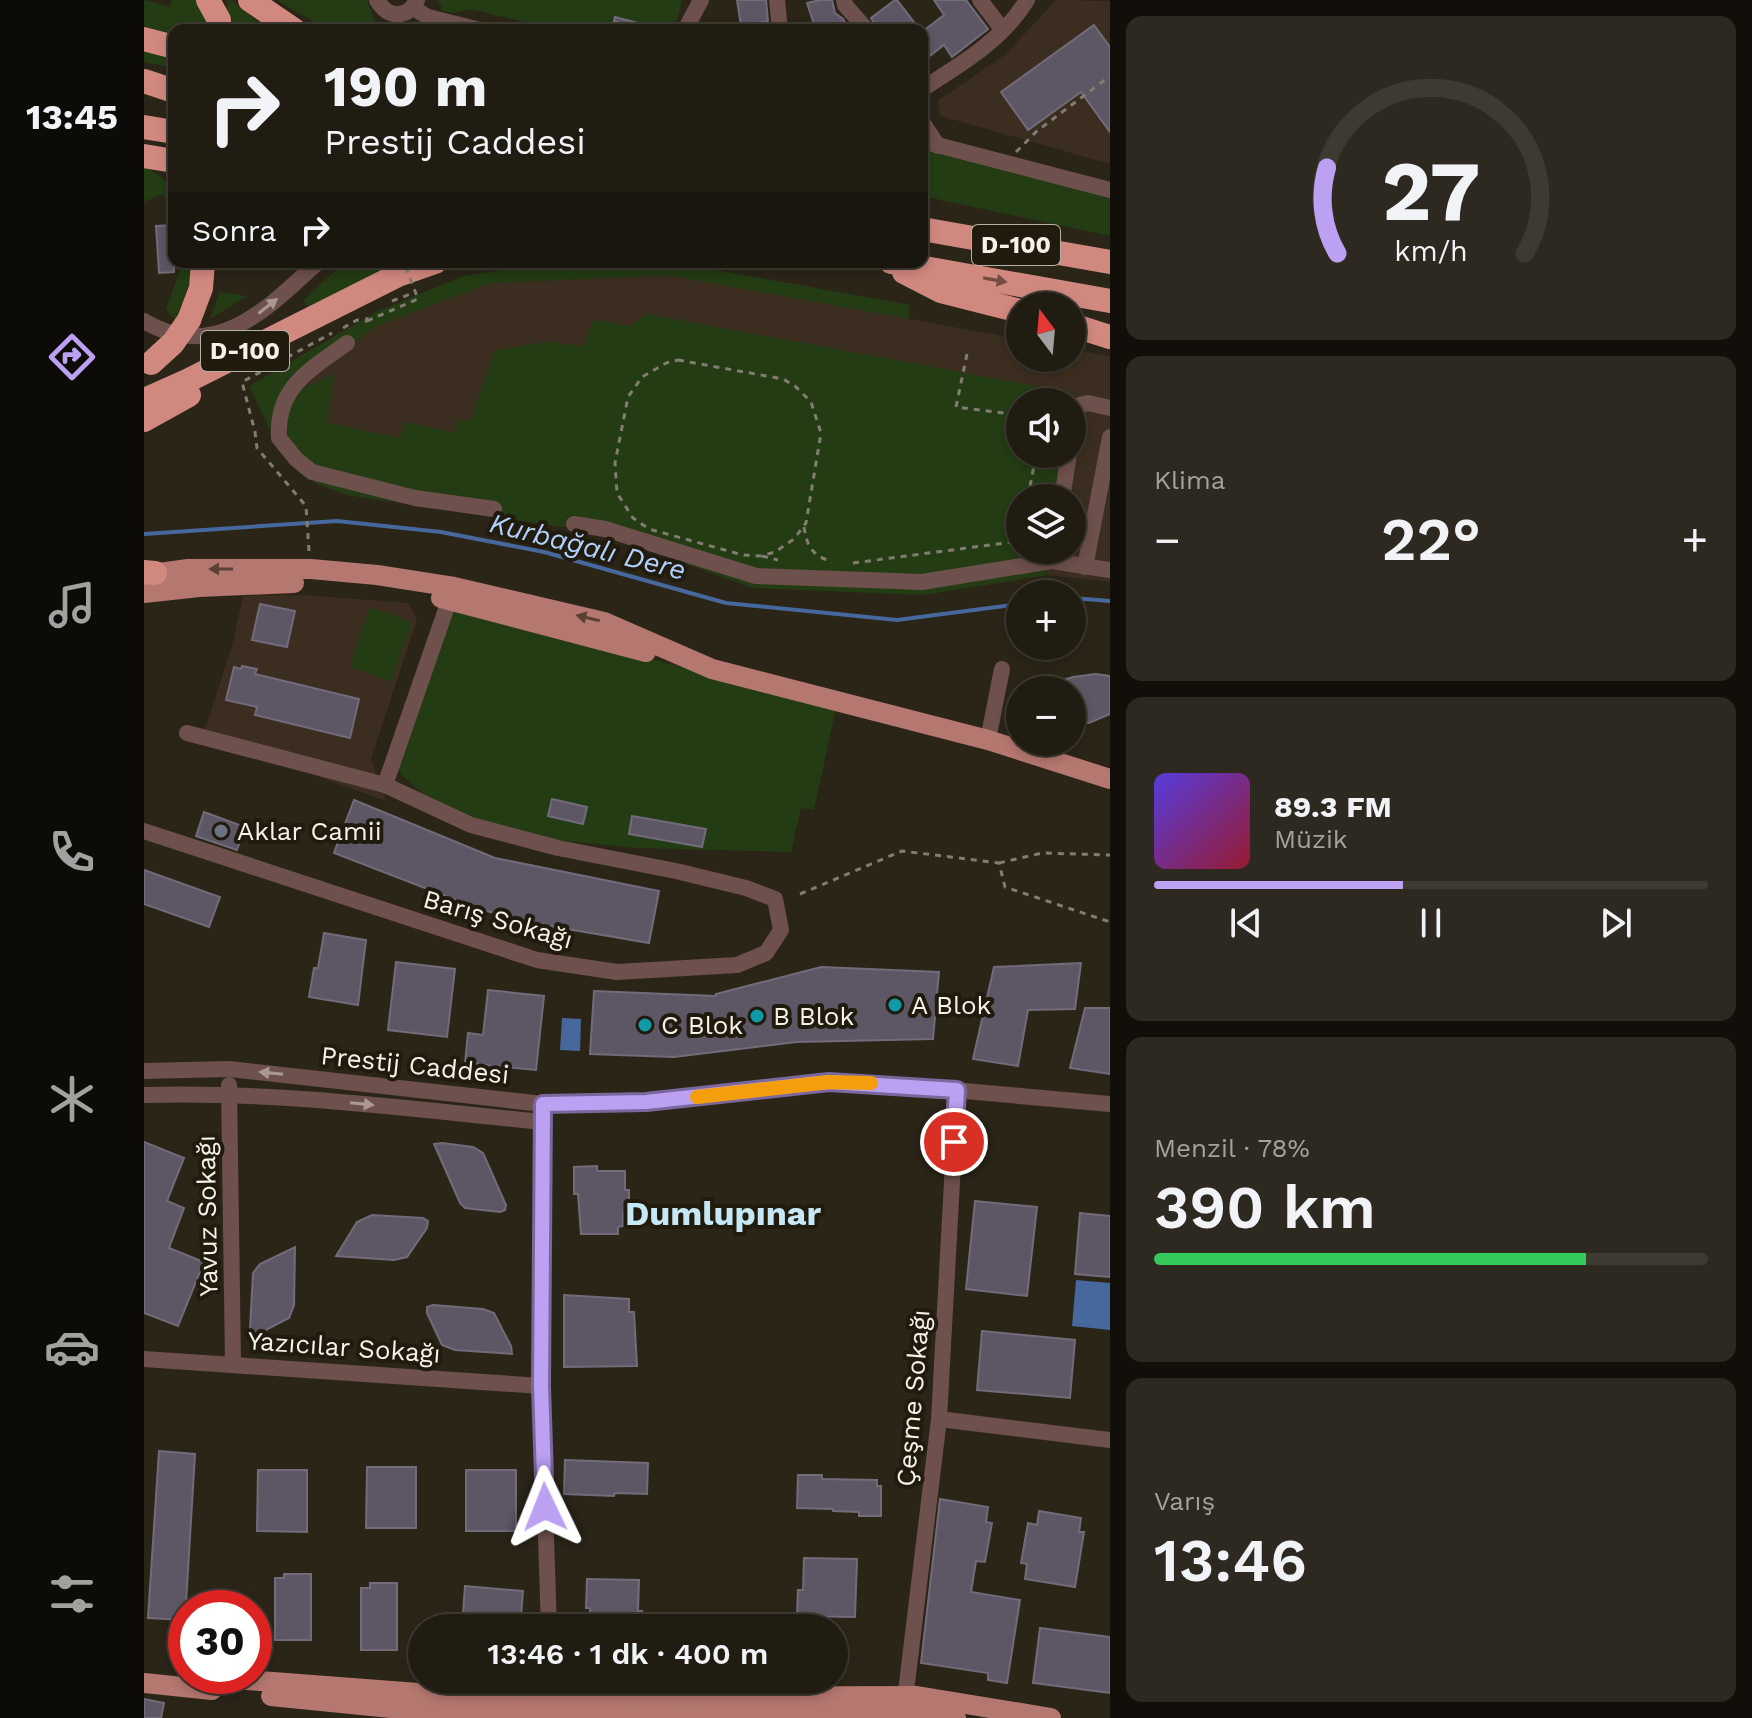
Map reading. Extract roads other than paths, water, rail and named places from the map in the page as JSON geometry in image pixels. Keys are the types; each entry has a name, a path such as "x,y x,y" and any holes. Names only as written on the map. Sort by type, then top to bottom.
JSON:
{"highway":[{"path":"208,0 219,24"},
{"path":"250,0 285,24"},
{"path":"144,39 168,45"},
{"path":"144,81 168,90"},
{"path":"144,88 168,91"},
{"path":"144,127 168,131"},
{"name":"D-100","path":"928,230 1110,262"},
{"path":"148,364 173,343 189,320 201,288 203,268"},
{"name":"D-100","path":"144,400 418,268"},
{"path":"901,268 941,291 1006,307"},
{"name":"D-100","path":"924,268 1110,301"},
{"path":"144,420 346,302"},
{"path":"1086,329 1110,337"}],"main road":[{"path":"147,578 188,569 311,569 377,575 452,593 604,622 712,669 988,740 1110,779"},
{"path":"144,1671 168,1673"},
{"path":"272,1682 418,1693 904,1703 1051,1718"},
{"path":"144,1683 420,1714 551,1697 673,1716 874,1714 904,1703 956,1718"}],"street":[{"path":"377,0 385,11 394,15 404,14 415,4 428,17 456,24"},
{"path":"688,24 701,0"},
{"path":"777,0 779,24"},
{"path":"844,0 862,24"},
{"path":"980,0 1002,29"},
{"path":"928,85 975,55 1020,11 1027,0"},
{"path":"930,143 1110,190"},
{"path":"145,322 160,331 193,338 232,329 284,294 312,268"},
{"path":"347,343 310,370 293,387 281,408 279,438 296,459 312,472 328,477 415,498 494,509"},
{"path":"1086,404 1110,408"},
{"path":"1085,567 1110,437"},
{"path":"574,524 605,529 756,576 922,582 1013,564"},
{"path":"1076,564 1110,570"},
{"path":"187,733 385,785 452,593"},
{"path":"988,740 1002,669"},
{"name":"Barış Sokağı","path":"144,831 537,960 617,972 737,965 766,953 781,930 775,899 746,888 558,848 471,825 385,785"},
{"name":"Prestij Caddesi","path":"144,1071 229,1069 543,1104 639,1103 829,1082 1110,1104"},
{"name":"Yavuz Sokağı","path":"229,1069 233,1363"},
{"name":"Çeşme Sokağı","path":"904,1703 939,1419 957,1090"},
{"name":"Prestij Caddesi","path":"144,1095 229,1094 346,1102 543,1122"},
{"path":"543,1104 541,1386 549,1614"},
{"name":"Yazıcılar Sokağı","path":"144,1359 541,1386"},
{"path":"939,1419 1110,1440"}],"water":[{"path":"562,1018 581,1019 580,1051 560,1050"},
{"path":"1076,1280 1110,1283 1110,1330 1072,1326"}],"waterway":[{"name":"Kurbağalı Dere","path":"144,534 337,521 441,532 544,552 726,603 897,620 1006,606"},
{"name":"Kurbağalı Dere","path":"1086,599 1110,601"}],"place":[{"name":"Aklar Camii","path":"221,831"},
{"name":"A Blok","path":"895,1005"},
{"name":"B Blok","path":"757,1016"},
{"name":"C Blok","path":"645,1025"}],"district":[{"name":"Dumlupınar","path":"723,1213"}]}
